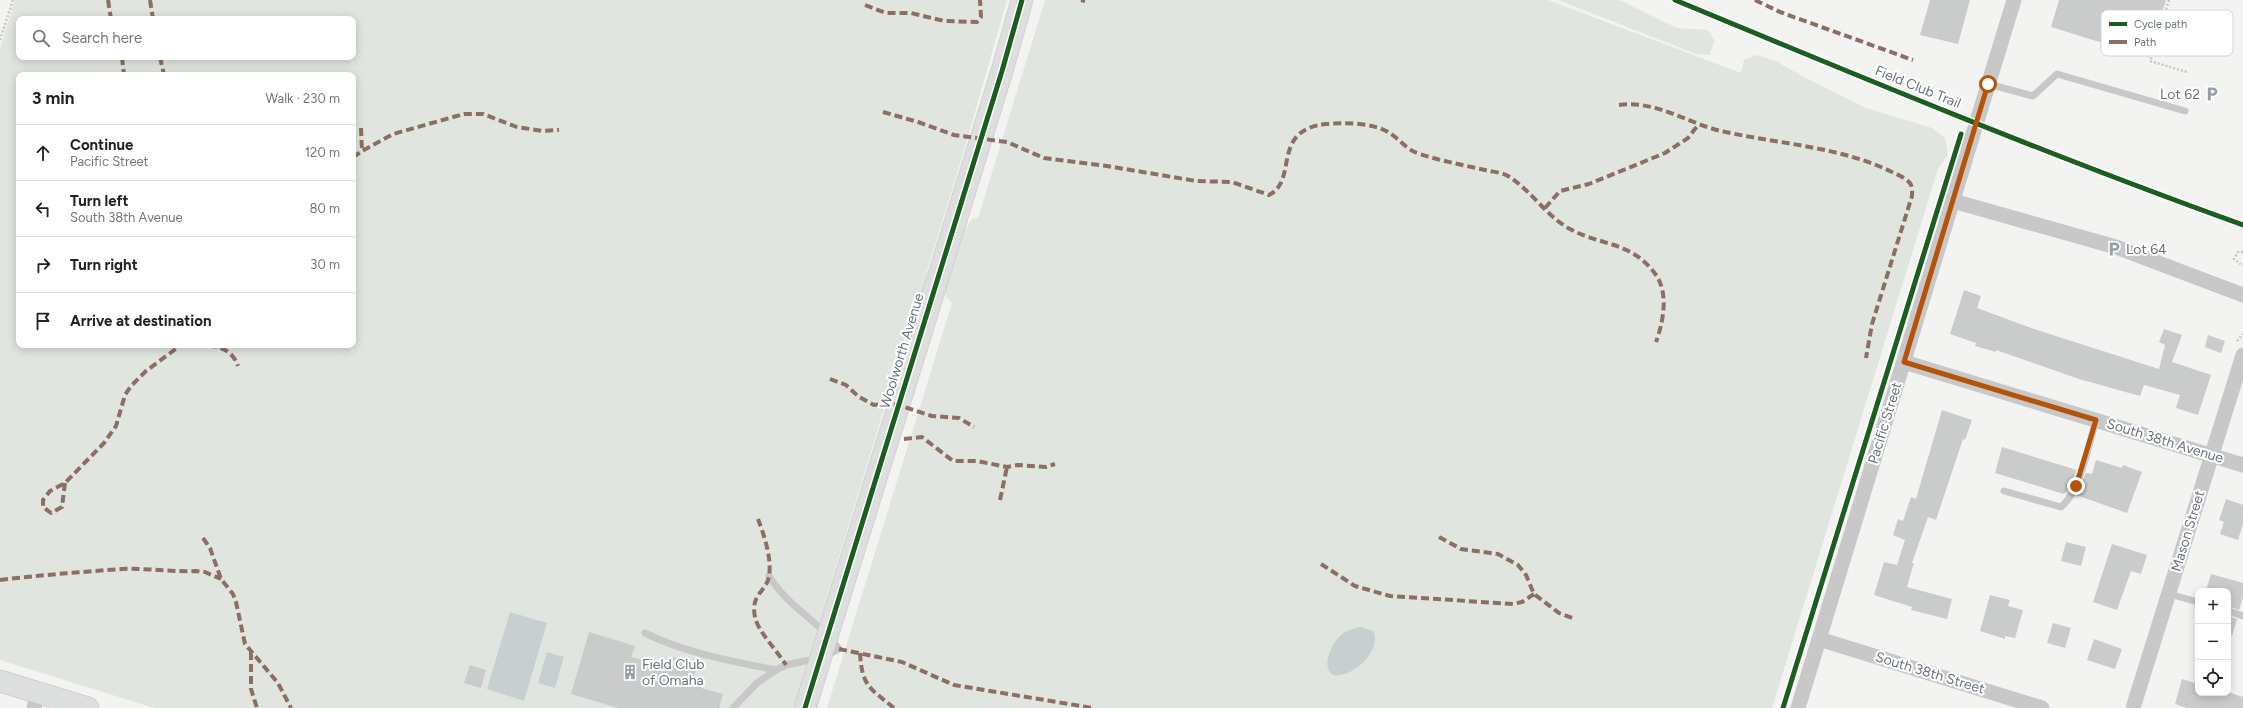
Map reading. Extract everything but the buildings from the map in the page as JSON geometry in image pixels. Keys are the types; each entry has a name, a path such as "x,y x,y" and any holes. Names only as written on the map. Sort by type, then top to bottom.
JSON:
{"street":[{"name":"Woolworth Avenue","path":"805,708 1002,71 1022,0"},
{"name":"Pacific Street","path":"1798,708 2014,0"},
{"path":"1953,201 2116,247 2243,295"},
{"name":"Mason Street","path":"2133,708 2243,355"},
{"name":"South 38th Avenue","path":"1904,362 2243,465"},
{"name":"South 38th Street","path":"1819,639 2007,700 2042,708"},
{"path":"0,681 36,700 88,708"}],"lane":[{"path":"1988,84 2033,96 2056,74 2185,111"},
{"path":"2004,491 2061,507 2068,502 2076,486 2096,420"},
{"path":"769,576 793,606 828,632"},
{"path":"2169,594 2195,601"},
{"path":"2231,612 2243,616"},
{"path":"645,633 660,641 721,659 776,670"},
{"path":"733,708 757,683 776,670 786,665 820,658"}],"path":[{"path":"0,40 13,0"},
{"path":"2166,10 2169,0"},
{"path":"2152,56 2150,62 2187,72"},
{"path":"2243,252 2238,252 2234,259 2243,266"}],"shaded area":[{"path":"15,0 1007,0 965,147 927,271 928,278 925,289 918,297 793,708 154,708 0,660 0,49"},
{"path":"1045,0 1548,0 1741,73 1744,60 1757,55 1776,61 1804,77 1866,108 1932,128 1945,138 1948,155 1938,169 1772,708 827,708 952,303 946,296 946,286 953,255 966,227 972,219 978,218"},
{"path":"1558,0 1619,0 1677,28 1708,30 1715,41 1709,55 1696,54"},
{"path":"510,612 547,623 524,701 487,689"},
{"path":"1360,627 1373,631 1375,639 1374,646 1370,654 1357,668 1341,675 1333,675 1329,671 1327,660 1331,648 1342,634"},
{"path":"547,652 564,657 555,688 538,683"}],"marked path":[{"path":"108,0 111,16"},
{"path":"150,0 153,16"},
{"path":"865,5 886,13 911,13 944,21 977,22 981,17 980,0"},
{"path":"1081,0 1085,1"},
{"path":"1755,0 1780,12 1913,60"},
{"path":"122,60 124,72"},
{"path":"161,60 163,72"},
{"path":"1619,105 1633,104 1646,106 1659,109 1721,131 1807,146 1849,156 1890,171 1909,182 1912,187 1912,196 1872,324 1866,358"},
{"path":"883,112 918,122 954,135 1007,142 1044,158 1107,166 1196,181 1232,182 1269,195 1278,188 1283,178 1291,145 1298,136 1309,128 1326,124 1341,123 1366,125 1382,129 1411,150 1420,154 1506,175 1524,188 1561,224 1593,239 1616,246 1637,256 1647,264 1656,275 1660,283 1664,300 1663,317 1656,342"},
{"path":"361,128 362,151 393,134 464,114 483,114 517,127 543,131 559,130"},
{"path":"1545,208 1560,191 1589,184 1665,153 1688,138 1698,125"},
{"path":"356,155 362,151"},
{"path":"65,483 104,443 116,426 125,395 131,386 146,371 177,348"},
{"path":"219,348 231,354 238,366"},
{"path":"830,379 846,385 859,397 874,405 888,403 932,416 959,418 974,427"},
{"path":"904,439 922,437 953,461 977,461 1007,467 1018,465 1046,467 1055,464"},
{"path":"1000,500 1007,467"},
{"path":"65,483 62,507 51,513 43,507 43,500 50,491 65,483"},
{"path":"758,519 767,547 770,569 768,581 755,603 755,617 760,628 786,665"},
{"path":"1439,537 1461,549 1498,554 1518,565 1526,575 1534,594 1559,613 1575,619"},
{"path":"203,538 210,548 221,579 233,594 245,644 278,683 291,708"},
{"path":"1321,564 1355,586 1390,596 1513,604 1522,602 1534,594"},
{"path":"0,580 122,569 196,571 205,572 221,579"},
{"path":"839,649 902,662 954,685 1093,708"},
{"path":"251,652 251,689 257,708"},
{"path":"860,653 865,680 873,691 894,708"}],"cycle path":[{"path":"805,708 1002,71 1022,0"},
{"name":"Field Club Trail","path":"1675,0 2028,144 2243,225"},
{"path":"1783,708 1961,134"}],"place":[{"name":"Lot 62","path":"2212,94"},
{"name":"Lot 64","path":"2114,249"},
{"name":"Field Club of Omaha","path":"630,672"}],"route":[{"path":"1988,84 1904,362 2096,420 2076,486"}]}
